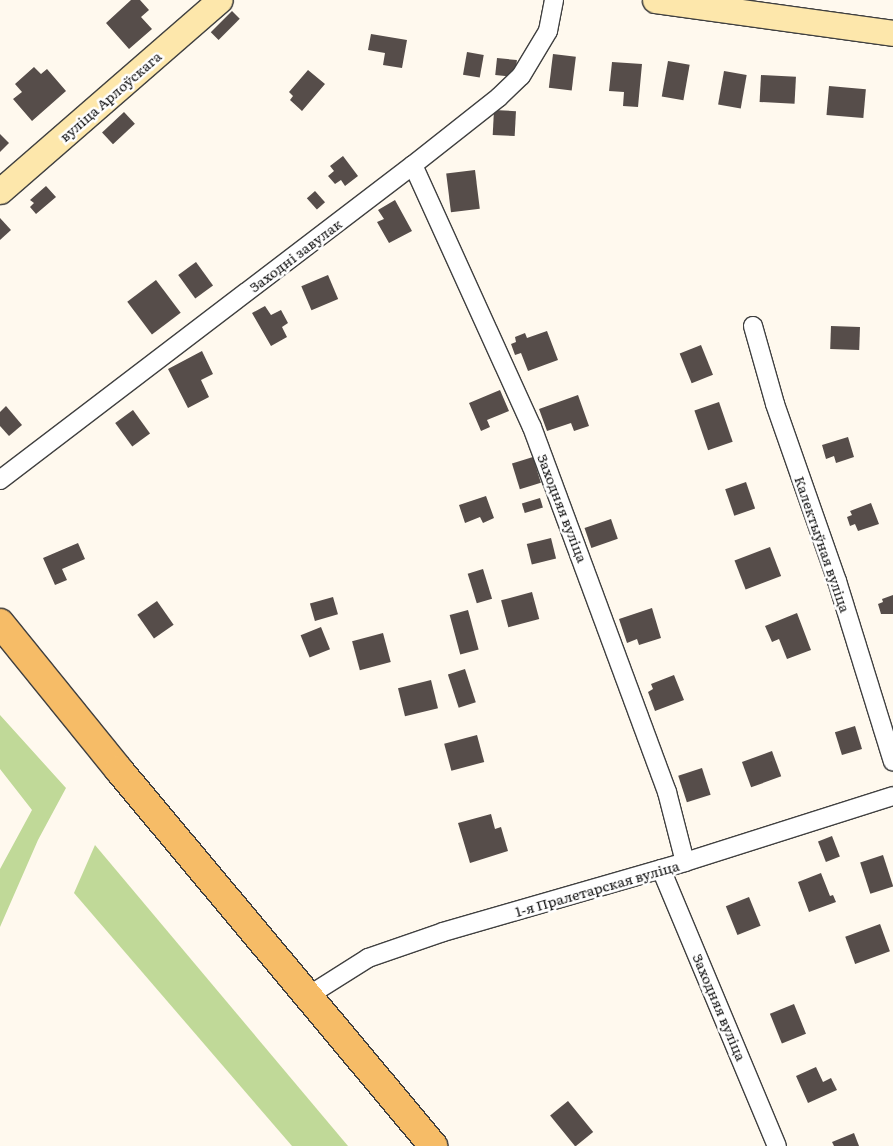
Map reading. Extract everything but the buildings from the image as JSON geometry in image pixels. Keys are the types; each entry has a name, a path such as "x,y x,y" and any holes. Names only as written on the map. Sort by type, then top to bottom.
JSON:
{"main road":[{"path":"0,623 125,777 432,1146"}],"street":[{"name":"вуліца Арлоўскага","path":"0,191 220,0"},
{"name":"Заходні завулак","path":"0,480 413,165 499,97 520,76 548,31 554,0"},
{"path":"655,0 893,33"},
{"name":"Заходняя вуліца","path":"413,165 532,427 667,792 685,862"},
{"name":"Калектыўная вуліца","path":"753,326 775,404 838,581 893,762"},
{"name":"1-я Пралетарская вуліца","path":"308,996 368,958 444,932 685,862 893,796"},
{"name":"Заходняя вуліца","path":"661,869 777,1146"}],"green space":[{"path":"0,715 66,788 38,840 0,927 0,869 32,810 0,769"},
{"path":"95,845 348,1146 292,1146 74,893"}]}
